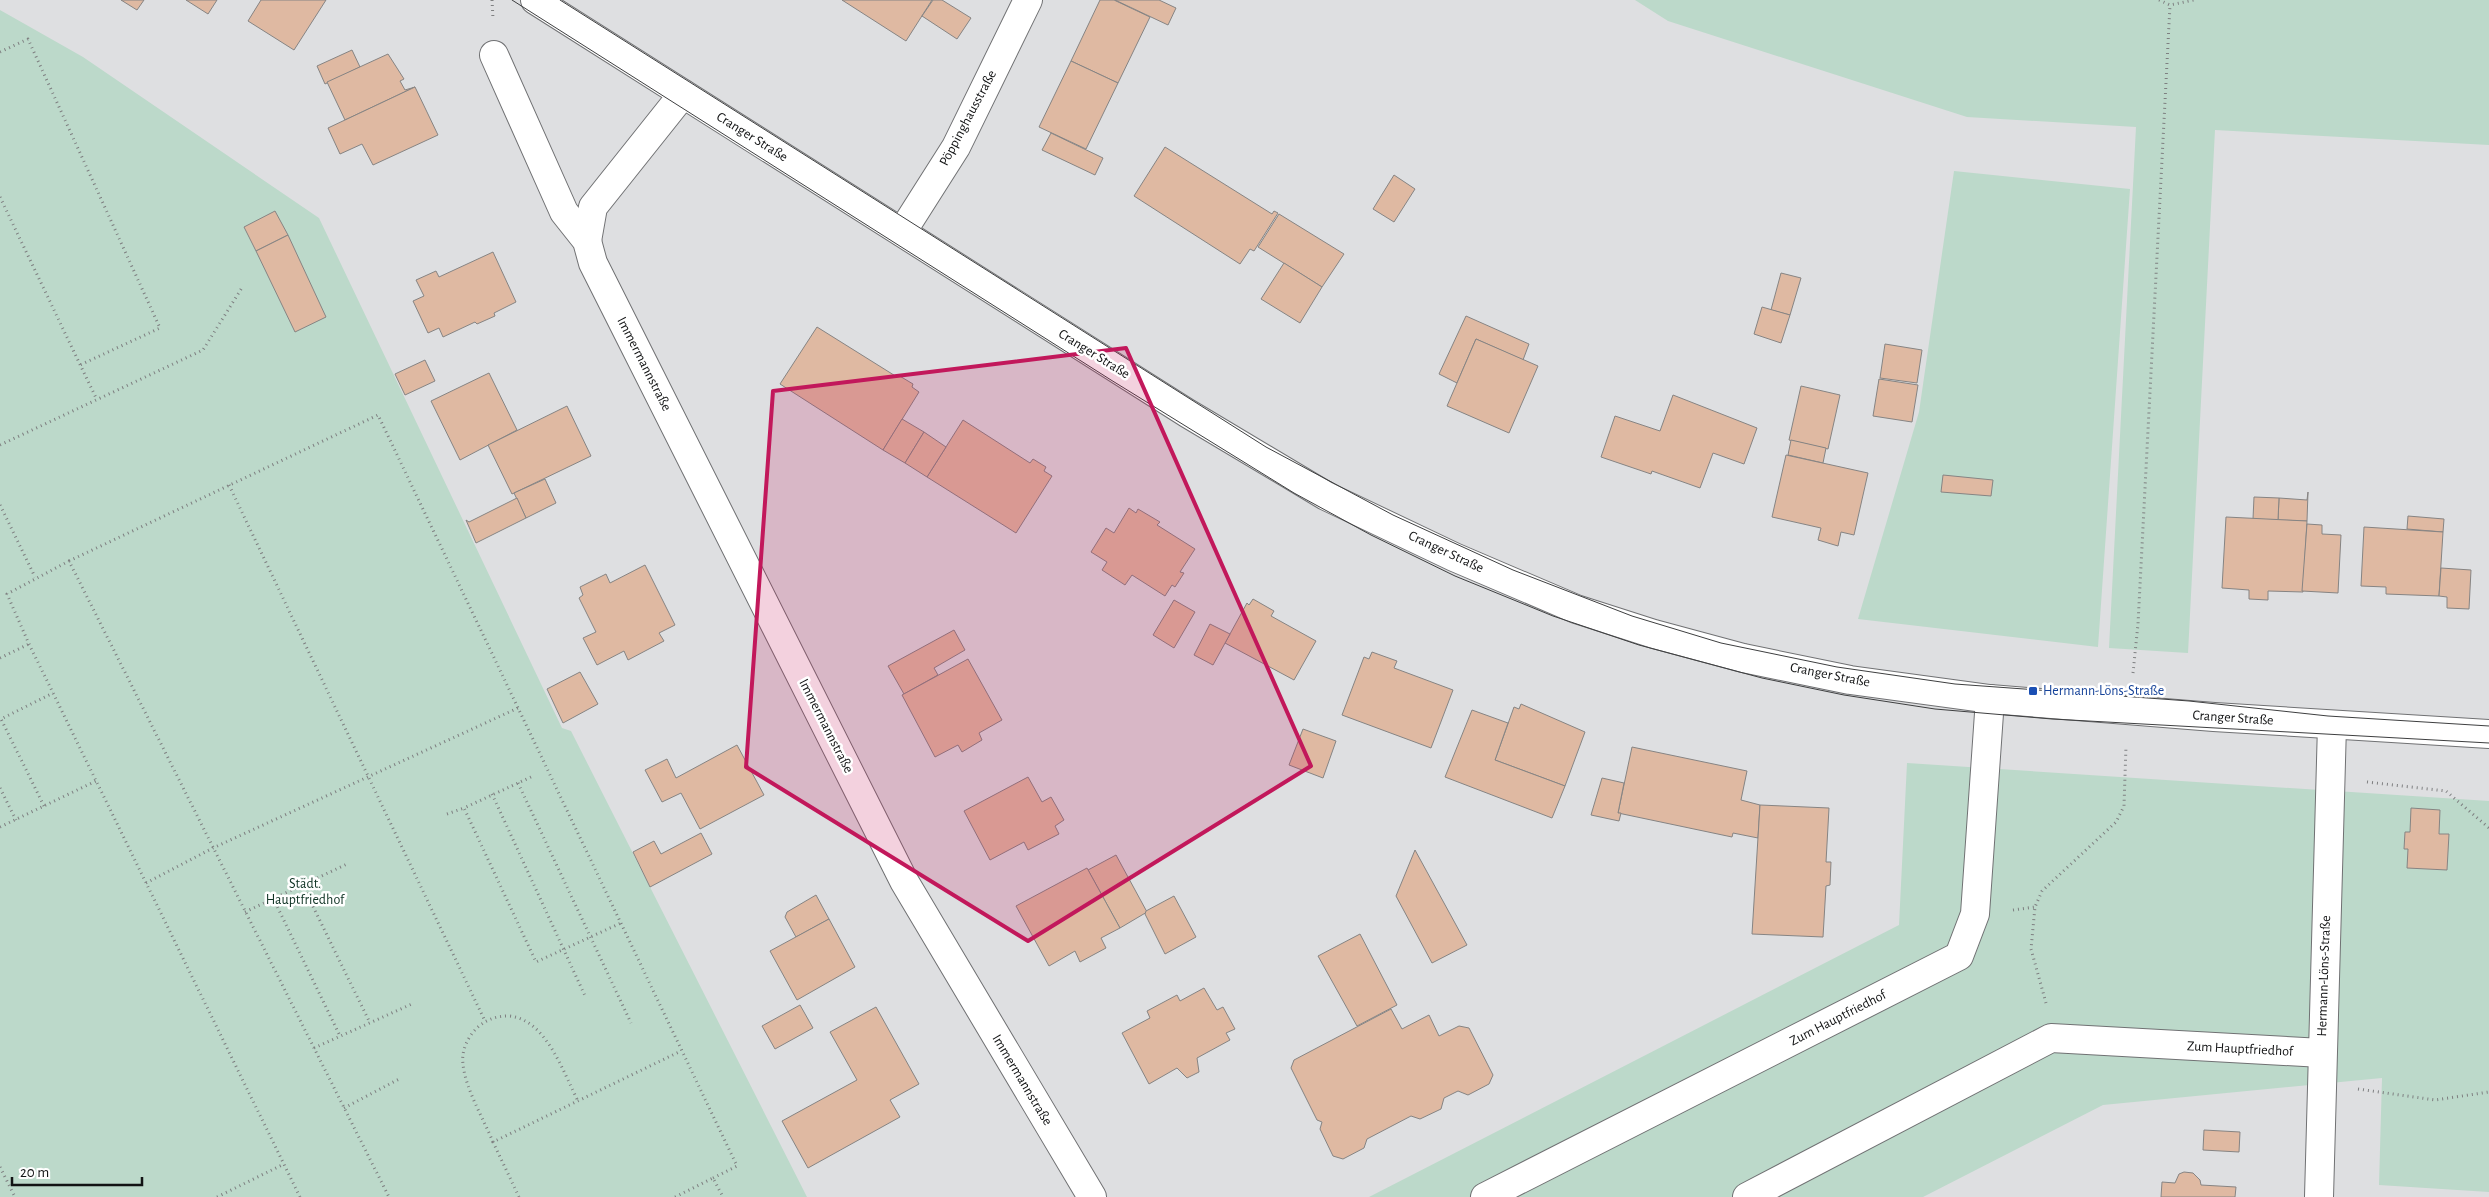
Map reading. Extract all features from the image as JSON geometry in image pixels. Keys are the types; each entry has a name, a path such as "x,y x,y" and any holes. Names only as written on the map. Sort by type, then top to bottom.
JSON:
{"street":[{"name":"Cranger Straße","path":"535,0 1187,413 1326,496 1454,557 1576,609 1654,634 1743,658 1850,680 1990,699 2332,725 2489,734"},
{"name":"Pöppinghausstraße","path":"902,232 956,147 1028,0"},
{"name":"Immermannstraße","path":"494,55 564,212 588,241 598,272 904,881 1092,1197"},
{"name":"Immermannstraße","path":"588,241 592,207 683,94"},
{"name":"Zum Hauptfriedhof","path":"1485,1197 1959,956 1975,914 1990,699"},
{"name":"Hermann-Löns-Straße","path":"2319,1197 2332,725"},
{"name":"Zum Hauptfriedhof","path":"2052,1038 2322,1053"},
{"path":"1747,1197 2052,1038"}],"path":[{"path":"2159,0 2170,5 2194,0"},
{"path":"2052,1038 2044,991 2031,949 2035,907 2042,891 2116,822 2124,806 2138,624 2170,5"},
{"path":"0,52 28,39 160,328 80,365"},
{"path":"0,197 97,400"},
{"path":"0,446 203,350 243,286"},
{"path":"300,1197 29,644 7,594 35,577 378,415 737,1166 675,1197"},
{"path":"229,486 485,1021"},
{"path":"0,505 35,577"},
{"path":"69,561 389,1197"},
{"path":"0,658 29,644"},
{"path":"44,806 1,719 53,693"},
{"path":"146,883 213,848 518,708"},
{"path":"447,814 531,777"},
{"path":"2330,778 2446,790 2489,828"},
{"path":"0,827 96,780"},
{"path":"518,783 632,1023"},
{"path":"0,788 16,820"},
{"path":"492,794 586,998"},
{"path":"464,808 536,962 621,923"},
{"path":"245,912 347,864"},
{"path":"302,884 370,1023"},
{"path":"273,898 340,1036"},
{"path":"314,1048 414,1003"},
{"path":"519,1197 462,1064 464,1047 472,1032 485,1021 502,1016 519,1017 534,1026 545,1038 578,1101"},
{"path":"494,1142 682,1050"},
{"path":"344,1108 401,1078"},
{"path":"2322,1084 2435,1100 2489,1092"},
{"path":"217,1197 284,1164"},
{"path":"0,1167 15,1197"},
{"path":"713,1178 723,1197"}],"highlighted area":[{"path":"1126,348 1311,766 1028,941 746,767 773,391"}],"green space":[{"path":"1635,0 2489,0 2489,145 2215,130 2188,653 2109,648 2136,127 1967,117 1668,21"},
{"name":"Städt. Hauptfriedhof","path":"0,10 83,57 319,218 562,728 571,731 807,1197 0,1197"},
{"path":"1954,171 2130,189 2098,647 1858,619 1919,412"},
{"path":"1907,763 2489,801 2489,1192 2379,1185 2382,1078 2103,1105 1923,1197 1369,1197 1899,925"}],"building":[{"path":"121,0 144,0 137,10"},
{"path":"186,0 217,0 208,14"},
{"path":"261,0 326,0 294,50 248,21"},
{"path":"842,0 932,0 906,41"},
{"path":"933,0 942,0 971,18 957,39 922,16"},
{"path":"1100,0 1114,0 1150,17 1118,83 1071,61"},
{"path":"1115,0 1159,0 1176,8 1168,25"},
{"path":"352,50 360,67 325,84 317,66"},
{"path":"388,54 404,79 400,81 405,90 415,87 345,120 327,82"},
{"path":"1071,61 1118,83 1086,149 1039,127"},
{"path":"415,87 438,135 373,165 362,144 340,154 328,128"},
{"path":"1051,133 1103,158 1095,175 1042,150"},
{"path":"1165,147 1272,214 1274,211 1278,213 1254,251 1250,249 1240,264 1134,196"},
{"path":"1394,175 1415,189 1394,222 1373,209"},
{"path":"275,211 288,235 256,251 244,227"},
{"path":"1279,214 1344,254 1322,287 1258,247"},
{"path":"288,235 326,317 295,332 256,251"},
{"path":"493,252 516,302 494,313 495,316 477,324 475,322 443,337 439,328 428,333 413,301 424,296 416,280 436,271 439,277"},
{"path":"1284,263 1322,287 1300,323 1261,299"},
{"path":"1781,273 1801,278 1790,315 1771,310"},
{"path":"1762,307 1790,315 1781,343 1754,334"},
{"path":"1466,316 1529,344 1523,360 1476,339 1457,383 1439,374"},
{"path":"817,327 897,377 898,375 913,384 912,387 919,392 883,450 780,384"},
{"path":"1476,339 1538,366 1509,433 1447,406"},
{"path":"1885,344 1922,350 1917,383 1880,378"},
{"path":"425,360 435,381 405,395 395,374"},
{"path":"489,373 517,430 460,460 431,401"},
{"path":"1879,379 1918,385 1912,422 1873,416"},
{"path":"1801,386 1840,395 1828,449 1789,440"},
{"path":"1673,395 1757,428 1744,464 1713,453 1700,488 1652,471 1651,474 1601,457 1615,416 1660,431"},
{"path":"567,406 591,456 512,494 488,445"},
{"path":"902,419 924,432 905,463 883,450"},
{"path":"963,420 1030,463 1033,459 1046,467 1044,471 1052,476 1016,533 927,477"},
{"path":"924,432 946,447 927,477 905,463"},
{"path":"1791,440 1826,448 1823,463 1788,455"},
{"path":"1786,455 1868,473 1854,535 1841,532 1838,546 1818,540 1821,528 1772,517"},
{"path":"1943,475 1993,480 1991,496 1941,492"},
{"path":"545,479 556,503 526,518 514,493"},
{"path":"2308,492 2307,521 2278,520 2279,498 2307,500"},
{"path":"2254,497 2279,498 2278,520 2253,519"},
{"path":"517,498 526,518 476,543 466,520 469,522"},
{"path":"1129,508 1136,513 1138,509 1160,522 1157,525 1195,549 1180,572 1184,573 1175,587 1172,585 1165,596 1132,575 1125,585 1102,570 1107,562 1091,552 1106,528 1114,533"},
{"path":"2408,516 2444,519 2443,532 2407,529"},
{"path":"2226,517 2307,521 2303,592 2268,591 2268,600 2249,599 2249,590 2222,588"},
{"path":"2307,524 2322,525 2322,534 2341,535 2338,593 2302,591"},
{"path":"2364,527 2443,532 2439,596 2386,594 2386,587 2361,586"},
{"path":"645,565 675,625 659,633 664,641 628,660 624,651 597,665 583,638 596,632 579,598 583,595 580,587 606,574 610,583"},
{"path":"2441,568 2471,570 2469,609 2447,608 2447,597 2439,596"},
{"path":"1253,599 1274,611 1271,616 1316,641 1294,680 1225,643 1247,603 1249,605"},
{"path":"1174,600 1195,612 1174,648 1153,635"},
{"path":"1210,624 1230,634 1213,665 1194,655"},
{"path":"954,630 965,650 934,668 938,675 904,694 888,666"},
{"path":"1372,652 1397,661 1394,668 1453,690 1431,748 1342,715 1364,657 1369,659"},
{"path":"968,659 1002,720 979,733 982,740 962,752 958,745 935,757 902,695"},
{"path":"580,672 598,704 563,723 547,689"},
{"path":"1521,704 1585,732 1565,786 1495,760 1514,707 1519,709"},
{"path":"1472,710 1508,723 1495,760 1565,786 1552,818 1445,777"},
{"path":"1303,729 1336,741 1323,778 1289,765"},
{"path":"737,745 764,795 700,829 681,793 662,802 645,770 667,759 676,778"},
{"path":"1632,747 1747,771 1741,800 1760,805 1758,838 1733,833 1732,837 1618,813"},
{"path":"1028,777 1042,802 1051,797 1064,820 1055,826 1059,834 1028,850 1024,842 990,860 964,811"},
{"path":"1602,778 1624,783 1618,813 1621,813 1619,821 1591,815"},
{"path":"1760,805 1829,808 1826,862 1831,862 1830,885 1826,886 1823,937 1752,934"},
{"path":"2411,808 2440,810 2439,834 2449,834 2447,870 2407,868 2408,849 2404,849 2405,832 2410,832"},
{"path":"701,833 712,854 650,887 633,852 654,841 661,854"},
{"path":"1415,850 1467,945 1432,963 1396,896"},
{"path":"1116,855 1147,912 1120,928 1088,870"},
{"path":"1087,868 1120,928 1101,938 1106,948 1080,962 1075,951 1049,966 1016,906"},
{"path":"816,895 829,919 796,937 785,917 787,912"},
{"path":"1174,896 1196,937 1165,954 1145,914 1146,911"},
{"path":"829,919 855,967 797,1000 770,951"},
{"path":"1360,934 1397,1005 1357,1026 1318,956"},
{"path":"1204,988 1217,1010 1223,1007 1235,1029 1226,1033 1230,1040 1197,1058 1199,1072 1187,1078 1177,1068 1149,1084 1122,1033 1150,1018 1147,1011 1177,995 1180,1001"},
{"path":"800,1005 813,1028 775,1049 762,1026"},
{"path":"876,1007 919,1084 890,1100 900,1117 808,1168 782,1121 857,1080 830,1032"},
{"path":"1391,1009 1402,1029 1429,1015 1439,1036 1459,1026 1469,1028 1493,1075 1489,1084 1468,1095 1458,1091 1444,1098 1441,1109 1420,1119 1411,1116 1367,1139 1364,1148 1343,1159 1333,1156 1320,1129 1322,1122 1317,1120 1291,1068 1294,1060"},
{"path":"2204,1130 2240,1132 2239,1152 2203,1150"},
{"path":"2184,1172 2193,1173 2200,1180 2201,1185 2236,1187 2235,1197 2161,1197 2162,1182 2175,1183 2179,1174"}],"tram line":[{"path":"512,0 1111,380 1294,493 1371,535 1455,576 1553,616 1639,645 1762,678 1844,695 1935,709 2052,719 2489,743"},
{"path":"560,0 1266,447 1393,515 1513,570 1632,616 1721,643 1837,667 1955,684 2189,701 2328,716 2489,726"}],"place":[{"name":"Hermann-Löns-Straße","path":"2033,691"}]}
